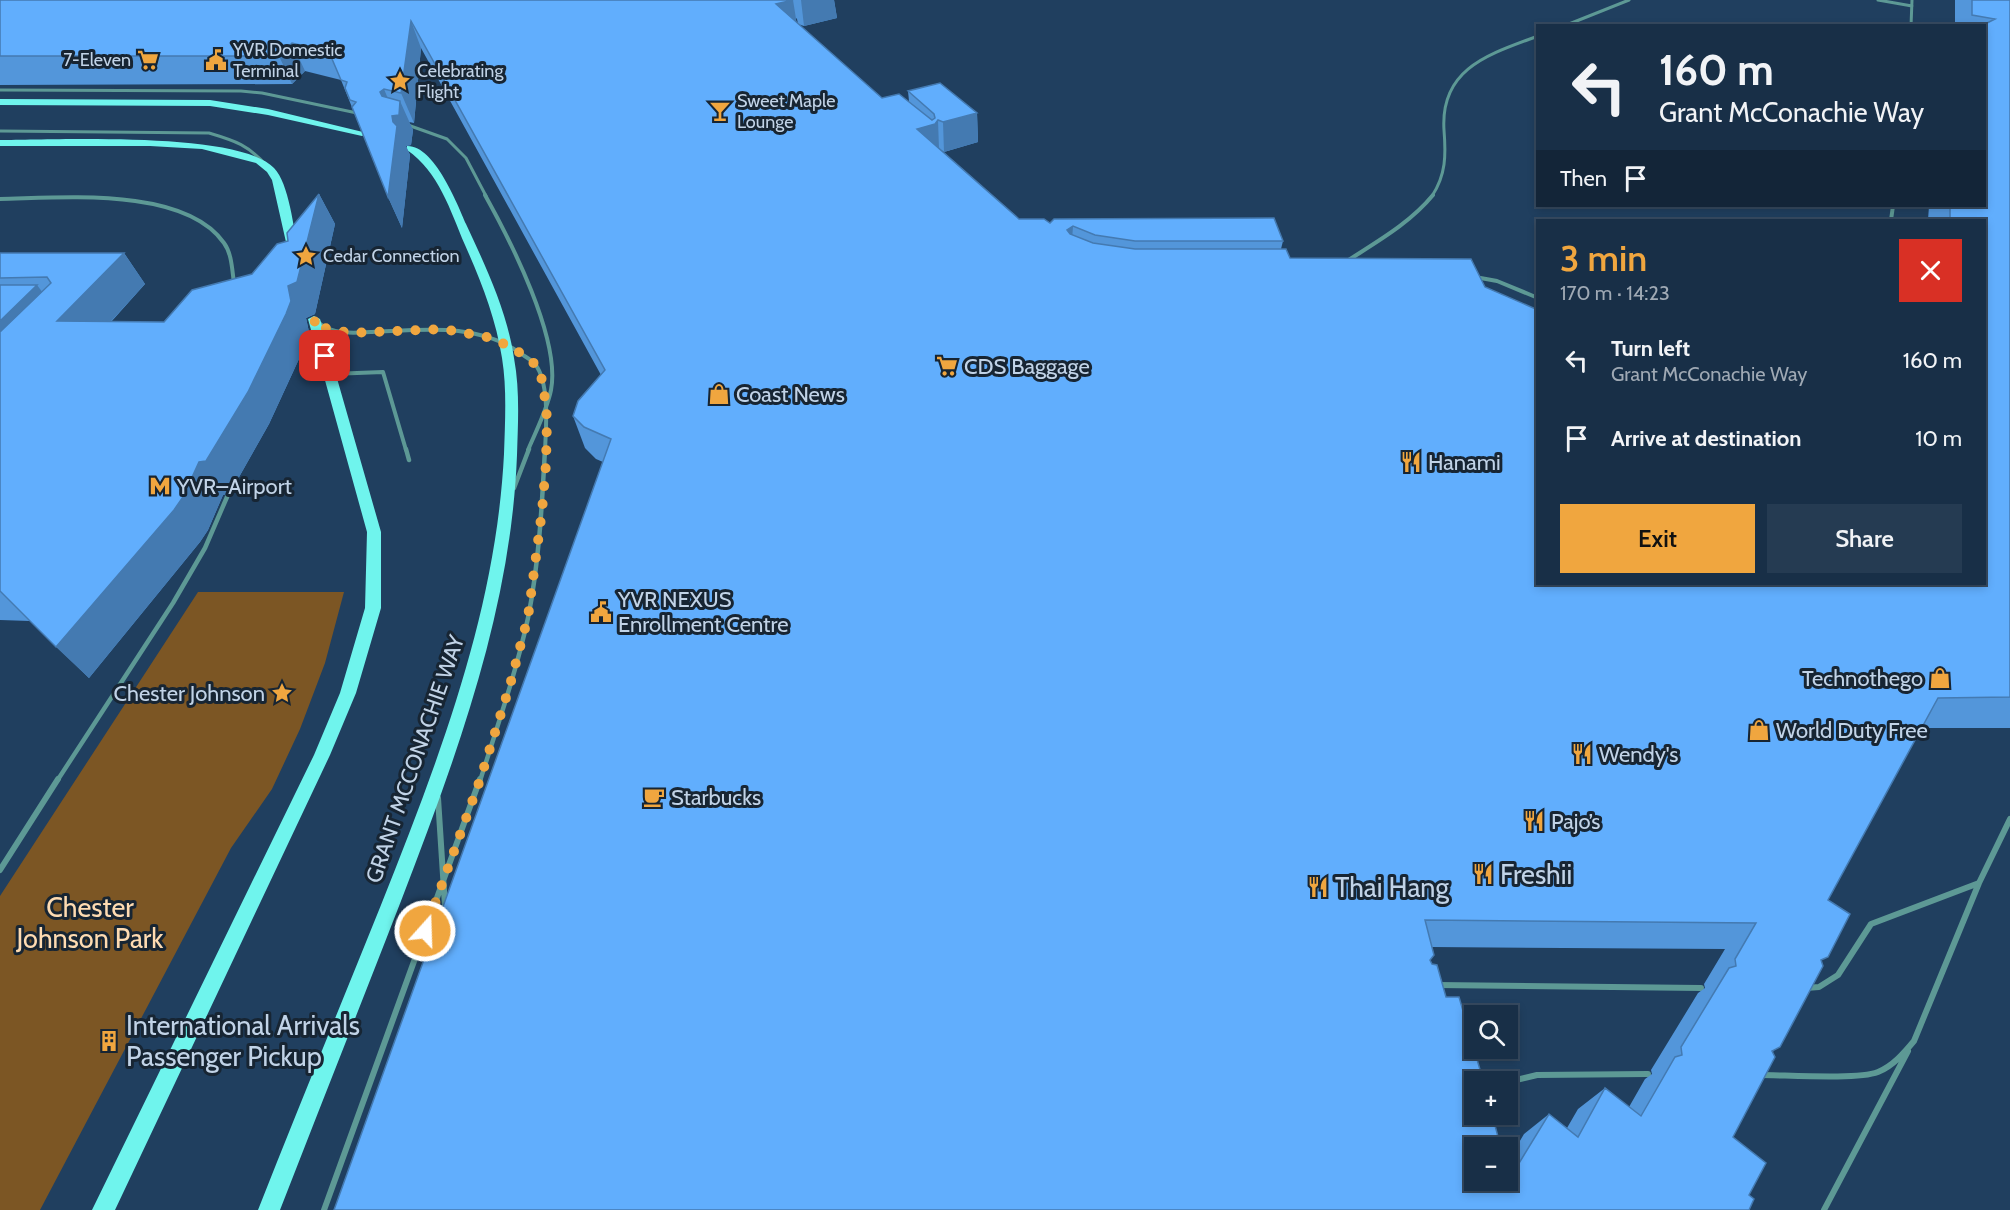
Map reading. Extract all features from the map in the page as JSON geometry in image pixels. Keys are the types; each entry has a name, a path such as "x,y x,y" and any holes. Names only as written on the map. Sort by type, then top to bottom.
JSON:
{"main road":[{"path":"0,102 210,103 268,112 362,133"},
{"path":"0,143 150,143 202,146 240,154 259,161 271,170 277,180 295,260"},
{"name":"GRANT MCCONACHIE WAY","path":"269,1210 442,769 479,653 507,523 512,445 508,356 489,288 436,172 410,148"},
{"path":"103,1210 322,755 348,693 365,642 373,608 374,532 314,319"}],"lane":[{"path":"1569,24 1629,0"},
{"path":"1878,0 1912,6"},
{"path":"1911,24 1912,0"},
{"path":"1344,263 1419,212 1440,184 1448,158 1444,110 1453,81 1485,57 1536,37"},
{"path":"0,90 235,91 262,93 357,114"},
{"path":"396,122 447,139 464,155 517,254 542,321 553,373 551,391 540,423 520,466 507,523"},
{"path":"0,131 209,133 241,143 253,150 271,170"},
{"path":"0,199 134,201 190,215 210,227 224,242 230,260 235,293"},
{"path":"1468,276 1497,281 1536,297"},
{"path":"314,319 324,328 350,333 443,329 492,338 516,350 535,364 543,382 547,418 542,511 528,617 510,685 480,780 324,1210"},
{"path":"331,374 383,372 409,460"},
{"path":"0,870 45,802 68,761 173,603 205,548 227,497"},
{"path":"442,769 437,801 446,885 444,916"},
{"path":"1824,1210 1914,1041 1979,883 2010,819"},
{"path":"1799,988 1815,988 1829,984 1838,977 1872,922 1979,883"},
{"path":"1429,985 1701,987"},
{"path":"1755,1074 1857,1075 1878,1072 1900,1059 1914,1041"},
{"path":"1518,1080 1537,1075 1648,1074"}],"green space":[{"name":"Chester Johnson Park","path":"198,592 344,592 325,663 300,729 272,789 231,848 40,1210 0,1210 0,896"}],"building":[{"path":"0,0 793,0 776,4 882,98 899,94 932,120 935,118 934,114 908,91 940,83 977,113 943,122 938,120 935,124 917,129 1019,219 1044,219 1050,223 1054,219 1274,218 1283,241 1135,241 1095,235 1073,226 1067,230 1070,234 1093,243 1135,249 1286,249 1290,258 1471,259 1485,287 1536,309 1536,585 1986,585 1986,219 1950,219 1950,207 1986,207 1985,24 1995,19 1972,15 1972,0 2010,0 2010,697 1938,698 1828,900 1850,914 1828,957 1821,960 1823,966 1780,1047 1772,1051 1775,1057 1733,1137 1766,1163 1749,1195 1754,1199 1749,1210 334,1210 611,439 584,427 573,416 578,401 605,370 411,21 401,93 384,89 380,92 382,96 400,101 399,115 392,116 397,126 388,197 352,107 356,102 350,100 345,88 347,82 341,80 329,52 292,43 279,56 0,56","holes":["1425,920 1756,923 1735,959 1736,966 1729,968 1681,1047 1682,1055 1675,1057 1641,1116 1605,1088 1578,1137 1549,1114 1518,1165 1518,1191 1464,1191 1464,1137 1498,1137 1495,1125 1464,1125 1464,1071 1480,1071 1477,1059 1464,1059 1464,1014 1459,997 1446,997 1437,965 1432,964 1430,960 1434,955"]},
{"path":"319,194 297,282 288,286 291,301 248,392 206,461 199,462 183,497 174,510 56,647 0,591 0,332 51,283 47,277 0,278 0,253 124,253 57,321 164,322 192,290 252,274 277,244 288,241 287,233"},
{"path":"0,285 37,285 0,321"}],"place":[{"name":"7-Eleven","path":"148,60"},
{"name":"YVR Domestic Terminal","path":"216,60"},
{"name":"Celebrating Flight","path":"400,81"},
{"name":"Sweet Maple Lounge","path":"720,111"},
{"name":"Cedar Connection","path":"306,256"},
{"name":"CDS Baggage","path":"947,366"},
{"name":"Coast News","path":"719,394"},
{"name":"Hanami","path":"1411,462"},
{"name":"YVR–Airport","path":"160,486"},
{"name":"YVR NEXUS Enrollment Centre","path":"601,612"},
{"name":"Technothego","path":"1940,678"},
{"name":"Chester Johnson","path":"282,693"},
{"name":"World Duty Free","path":"1759,730"},
{"name":"Wendy's","path":"1582,754"},
{"name":"Starbucks","path":"654,797"},
{"name":"Pajo’s","path":"1534,821"},
{"name":"Freshii","path":"1483,874"},
{"name":"Thai Hang","path":"1318,887"},
{"name":"International Arrivals Passenger Pickup","path":"109,1041"}],"route":[{"path":"325,356 314,319 324,328 350,333 443,329 492,338 516,350 535,364 543,382 547,418 546,464 528,617 510,685 480,780 425,931"}]}
